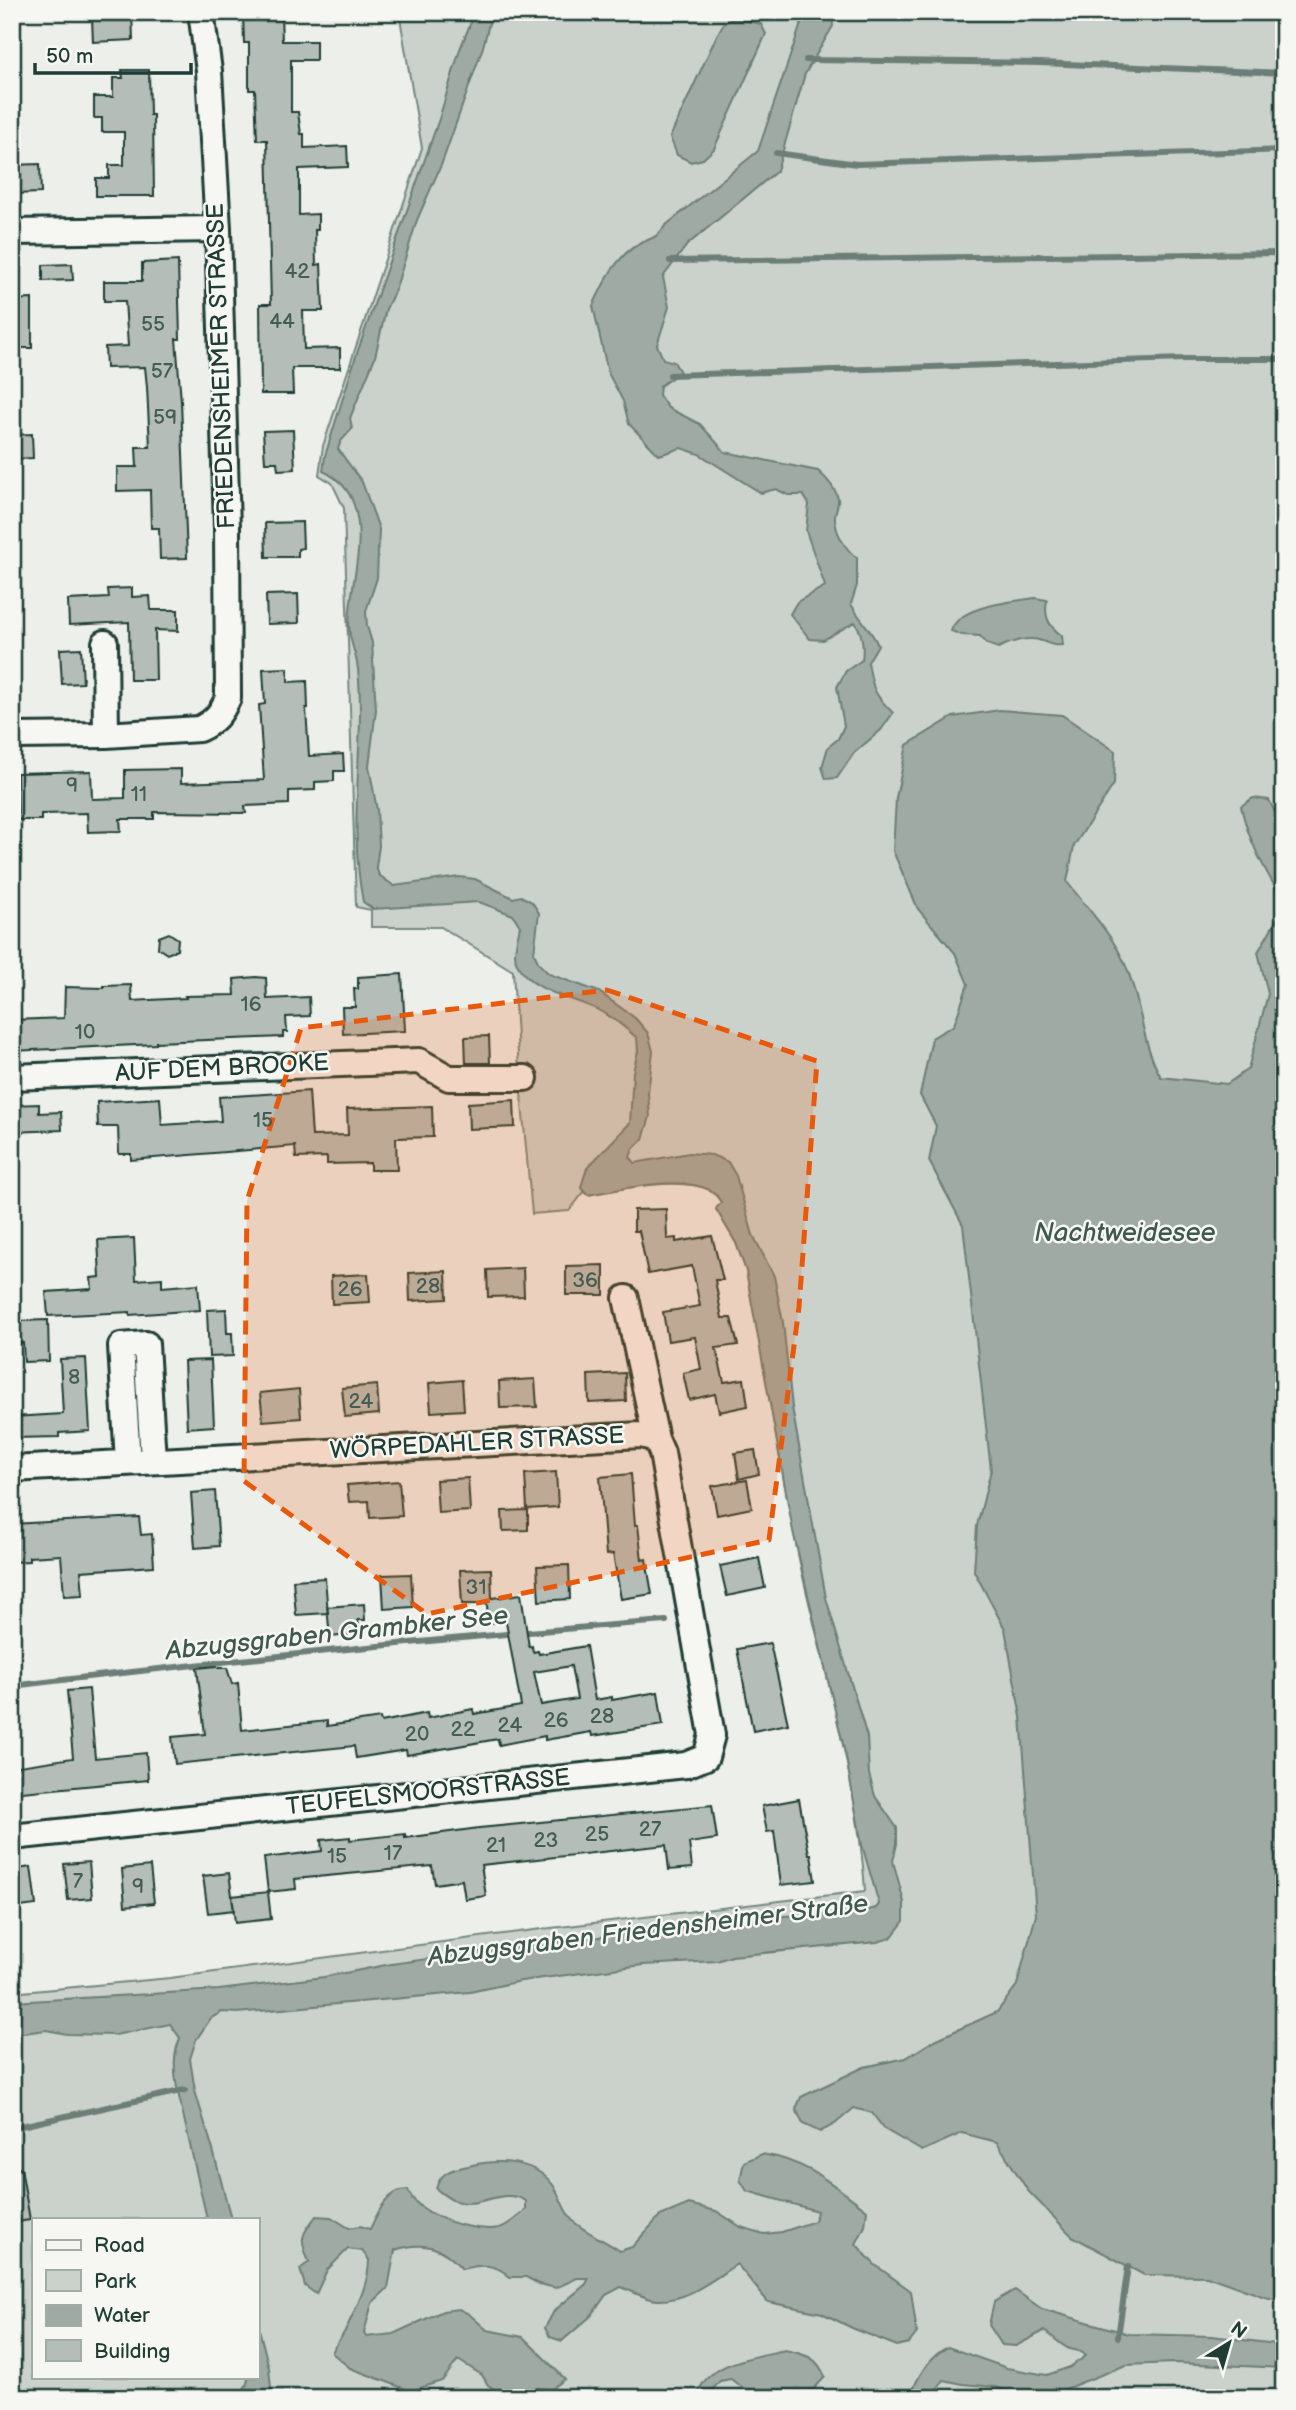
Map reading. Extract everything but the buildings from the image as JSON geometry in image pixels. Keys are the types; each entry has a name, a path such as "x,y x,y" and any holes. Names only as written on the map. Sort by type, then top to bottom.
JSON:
{"street":[{"name":"FRIEDENSHEIMER STRASSE","path":"106,735 199,729 212,723 222,712 228,698 218,229 209,71 201,12"},
{"path":"12,232 218,229"},
{"path":"12,736 106,735 105,643"},
{"name":"AUF DEM BROOKE","path":"12,1077 392,1061 419,1061 449,1078 526,1077"},
{"path":"626,1298 656,1438"},
{"path":"128,1462 121,1346 146,1344 153,1460"},
{"name":"WÖRPEDAHLER STRASSE","path":"12,1469 628,1435 656,1438 662,1453 692,1622"},
{"name":"TEUFELSMOORSTRASSE","path":"12,1837 686,1765 706,1757 712,1735 692,1622"}],"highlighted area":[{"path":"607,990 817,1061 799,1307 769,1540 427,1614 244,1481 247,1201 301,1028"}],"green space":[{"path":"399,12 1284,12 1284,2398 12,2398 12,1993 170,1978 534,1930 865,1891 848,1769 793,1531 746,1271 736,1243 716,1209 721,1202 710,1190 683,1184 666,1184 588,1195 584,1192 569,1211 532,1214 513,971 441,927 371,927 371,910 356,907 344,508 332,483 319,475 323,446 422,148"}],"water":[{"path":"475,12 492,12 483,47 442,163 417,220 396,288 386,309 375,357 350,418 352,429 341,441 338,449 362,482 379,529 377,578 366,611 372,643 376,710 369,766 377,810 379,846 376,867 379,875 394,886 459,877 475,879 513,898 521,896 532,902 539,913 534,953 539,964 549,974 599,992 635,1018 648,1033 653,1051 648,1093 650,1117 643,1139 633,1149 630,1157 635,1163 689,1153 712,1155 728,1162 736,1176 753,1235 774,1276 783,1323 792,1407 826,1598 867,1737 869,1774 875,1796 897,1828 893,1861 904,1902 904,1921 891,1938 877,1942 732,1956 717,1961 643,1965 521,1981 470,1992 237,2013 222,2012 211,2018 196,2040 190,2059 195,2091 231,2218 207,2218 176,2081 175,2057 180,2038 170,2024 115,2035 67,2034 46,2030 16,2034 12,2037 12,2002 219,1990 546,1943 783,1916 856,1913 876,1908 879,1904 862,1845 846,1757 793,1531 746,1271 736,1243 716,1209 721,1202 710,1190 682,1184 666,1183 588,1195 581,1187 587,1168 630,1123 637,1038 602,1012 555,994 524,974 515,955 520,926 513,915 479,902 373,909 363,902 357,856 360,689 349,626 358,550 358,520 346,489 323,471 325,456 355,359 439,119 460,49"},
{"path":"805,12 832,12 833,26 805,74 777,171 687,245 663,277 669,307 657,345 663,359 674,362 680,372 660,386 659,395 668,408 700,424 725,452 818,471 837,494 836,527 848,550 857,558 857,585 851,604 878,645 868,662 871,679 881,701 893,713 881,730 854,753 837,778 826,779 822,767 828,747 838,739 844,726 837,687 846,671 862,660 863,645 855,622 823,640 810,639 790,614 797,602 825,586 806,531 809,504 803,495 788,495 776,489 761,493 699,454 681,448 659,455 629,424 623,401 608,373 593,306 617,263 631,249 656,236 758,151"},
{"path":"734,18 761,24 766,34 714,149 703,159 691,162 677,155 670,137 717,35 724,23"},
{"path":"1035,598 1047,600 1048,620 1062,636 1063,645 1026,639 998,648 987,644 980,636 951,631 964,615 975,610"},
{"name":"Nachtweidesee","path":"1000,710 1062,715 1115,751 1114,784 1074,846 1067,882 1121,955 1132,983 1147,1043 1161,1077 1227,1084 1248,1069 1268,994 1258,952 1284,907 1284,2301 1207,2276 1144,2275 1072,2236 1028,2191 997,2142 962,2133 922,2151 884,2129 872,2113 854,2108 835,2124 820,2132 803,2124 796,2109 801,2097 864,2067 906,2058 935,2040 997,2012 1017,1985 1036,1915 1021,1717 1005,1629 974,1571 977,1526 991,1470 963,1225 929,1161 936,1126 920,1095 932,1038 954,1025 968,984 955,953 918,909 893,851 896,798 907,745 953,717"},
{"path":"1253,798 1269,800 1284,830 1284,902 1258,856 1244,819 1241,806"},
{"path":"762,2154 806,2168 867,2210 865,2226 856,2244 874,2264 911,2291 917,2333 909,2343 897,2346 822,2313 768,2302 737,2264 699,2288 668,2300 648,2298 621,2287 606,2295 591,2316 562,2341 550,2337 545,2328 554,2311 586,2284 589,2278 577,2278 556,2288 526,2277 510,2277 493,2267 462,2269 440,2251 415,2246 395,2250 388,2288 372,2303 364,2333 366,2337 393,2334 443,2311 459,2309 487,2330 523,2337 565,2379 552,2389 537,2388 528,2398 505,2396 488,2385 482,2375 458,2360 442,2381 411,2391 350,2368 332,2353 346,2329 364,2287 369,2260 362,2251 348,2249 327,2270 316,2294 305,2286 300,2269 309,2262 303,2238 316,2216 331,2217 349,2228 360,2226 370,2229 384,2203 401,2191 408,2190 422,2208 447,2221 488,2229 506,2225 526,2210 526,2201 508,2196 464,2203 450,2199 436,2189 440,2179 452,2170 490,2162 514,2163 545,2176 574,2222 620,2251 632,2247 660,2216 689,2204 716,2211 741,2227 764,2234 782,2232 815,2221 817,2211 747,2191 740,2180 744,2162"},
{"path":"1015,2290 1042,2309 1129,2334 1212,2336 1284,2345 1284,2368 1175,2363 1126,2365 1055,2393 1027,2398 995,2387 944,2380 932,2398 910,2398 924,2368 948,2347 1007,2368 1047,2375 1070,2367 1086,2356 1067,2348 1044,2331 1016,2346 1002,2345 989,2325 994,2302"},
{"path":"259,2329 269,2368 272,2398 230,2398 237,2395 247,2384 248,2378 259,2378"},
{"path":"785,2350 810,2358 822,2370 825,2377 809,2394 758,2394 731,2379 720,2381 712,2390 712,2398 698,2398 701,2386 720,2369 732,2363"}],"waterway":[{"path":"806,60 1040,63 1284,73"},
{"path":"776,153 857,164 1284,150"},
{"path":"670,261 1284,253"},
{"path":"670,375 1185,359 1284,359"},
{"name":"Abzugsgraben Grambker See","path":"12,1686 339,1650 666,1621"},
{"path":"12,2128 185,2090"},
{"path":"1118,2337 1128,2266"}],"water label":[{"name":"Abzugsgraben Friedensheimer Straße","path":"648,1931"}]}
